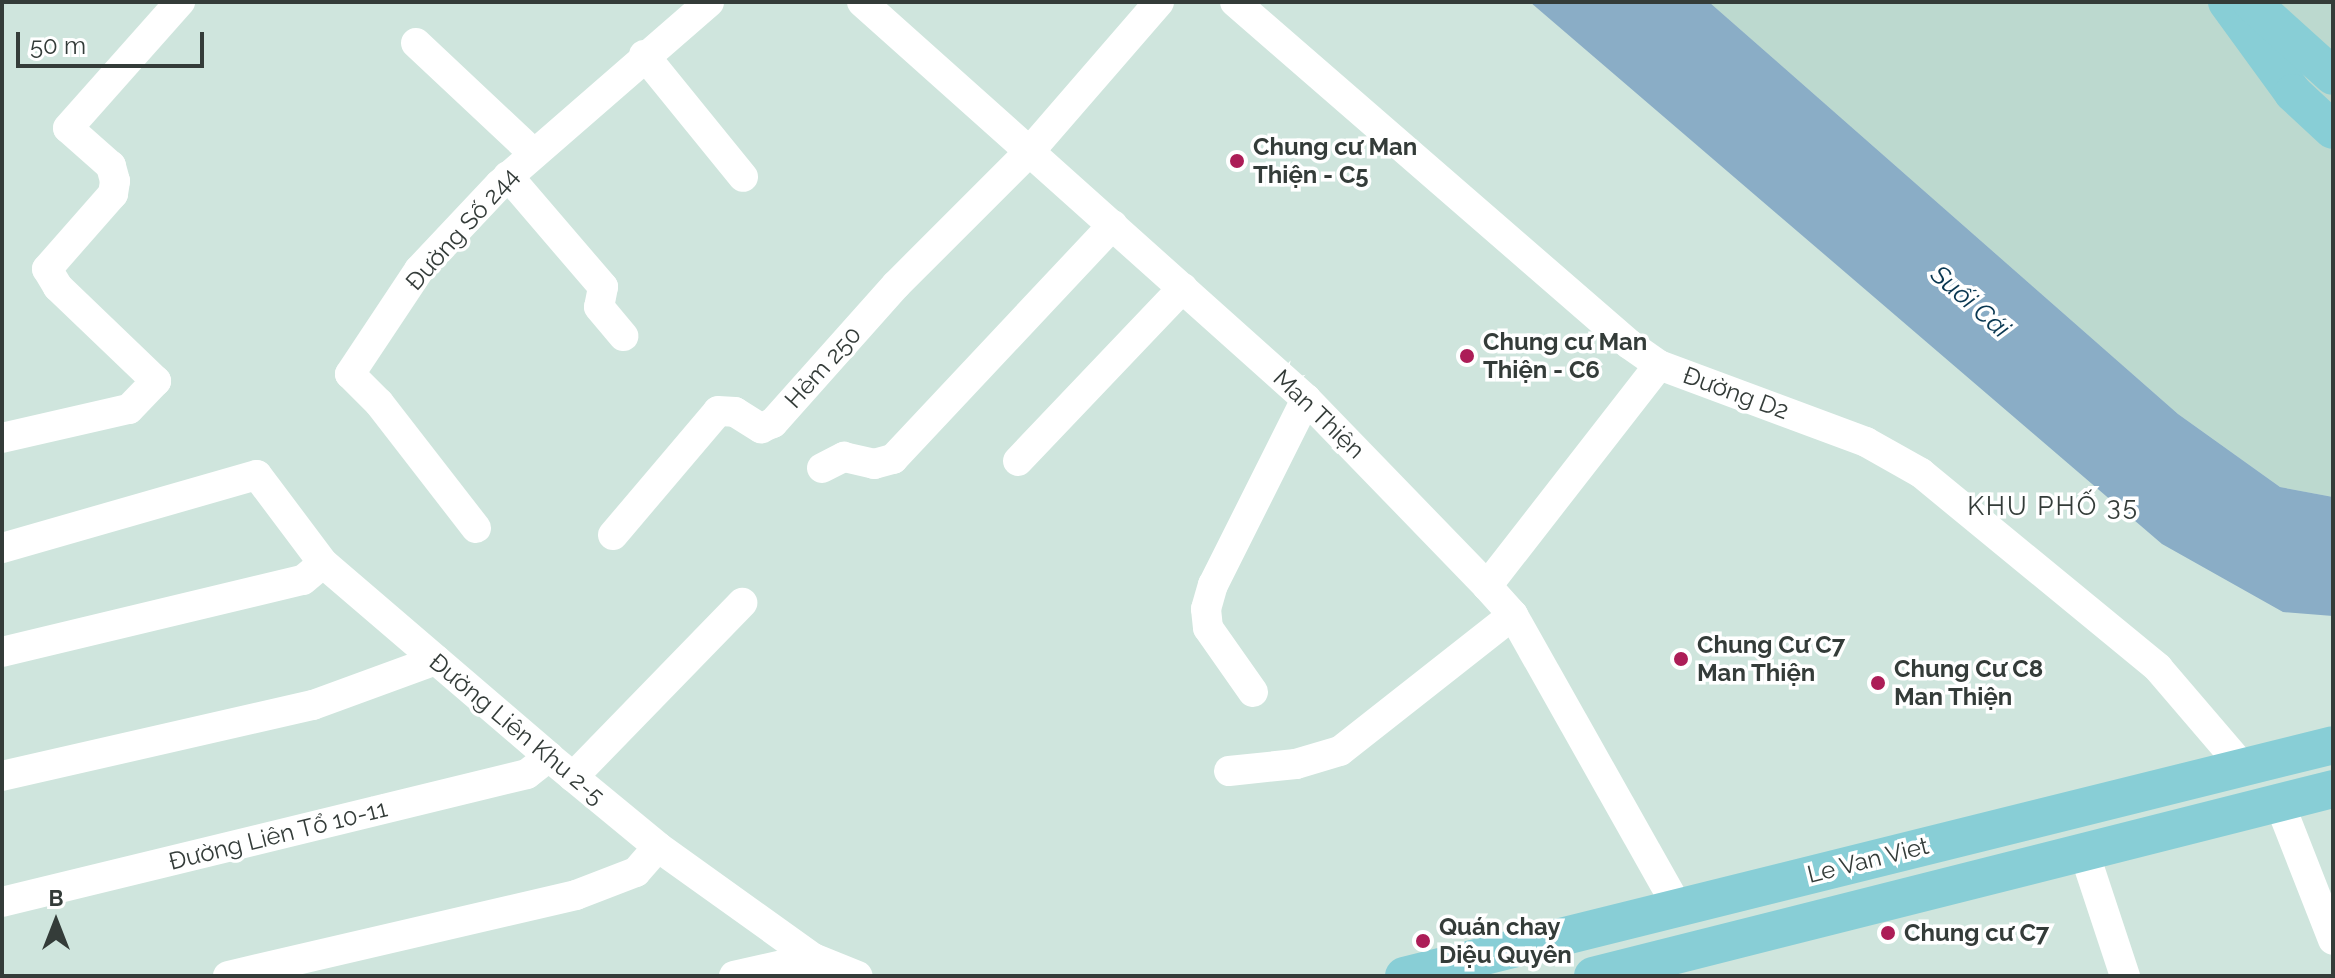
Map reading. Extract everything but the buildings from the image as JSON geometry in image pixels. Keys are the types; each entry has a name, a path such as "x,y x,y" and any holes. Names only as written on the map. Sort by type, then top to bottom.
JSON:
{"main road":[{"path":"2227,2 2293,93 2333,130"},
{"path":"2251,2 2326,69"},
{"name":"Le Van Viet","path":"1404,976 2333,745"},
{"path":"2243,767 2279,802"},
{"name":"Le Van Viet","path":"1593,976 2333,789"},
{"path":"1678,908 1694,950"}],"street":[{"path":"2,438 129,409 156,381 139,360 58,287 47,269 113,194 111,166 70,132 70,124 180,2"},
{"name":"Đường Số 244","path":"476,528 379,403 350,374 419,270 508,176 644,55 709,2"},
{"name":"Man Thiện","path":"862,2 1306,399 1487,586 1513,615 1678,908"},
{"path":"1030,151 1159,2"},
{"name":"Đường D2","path":"1235,2 1659,365 1866,442 1921,473 2158,668 2243,767"},
{"path":"416,43 533,153"},
{"path":"644,55 743,177"},
{"name":"Hẻm 250","path":"613,535 718,411 735,412 761,428 773,423 896,285 1030,151"},
{"path":"508,176 603,287 599,307 623,336"},
{"path":"822,468 844,457 874,464 893,459 1113,225"},
{"path":"1018,461 1183,288"},
{"path":"1487,586 1659,365"},
{"path":"1253,692 1208,628 1206,609 1213,585 1306,399"},
{"name":"Đường Liên Khu 2-5","path":"2,548 203,494 243,476 257,475 323,563 549,757 658,847 813,958 858,976"},
{"path":"2,652 303,580 323,563"},
{"path":"573,777 742,603"},
{"path":"1229,771 1296,764 1340,751 1513,615"},
{"path":"2,776 313,705 436,660"},
{"name":"Đường Liên Tổ 10-11","path":"2,902 527,774 549,757"},
{"path":"2279,802 2333,940"},
{"path":"228,976 576,895 636,872 658,847"},
{"path":"2084,852 2125,976"},
{"path":"734,976 813,958"}],"shaded area":[{"path":"1709,2 2333,2 2333,497 2280,487 2178,414"}],"water":[{"name":"Suối Cái","path":"1530,2 1709,2 2178,414 2280,487 2333,497 2333,616 2283,612 2162,544"}],"place":[{"name":"Chung cư Man Thiện - C5","path":"1237,161"},
{"name":"Chung cư Man Thiện - C6","path":"1467,356"},
{"name":"Chung Cư C7 Man Thiện","path":"1681,659"},
{"name":"Chung Cư C8 Man Thiện","path":"1878,683"},
{"name":"Chung cư C7","path":"1888,933"},
{"name":"Quán chay Diệu Quyên","path":"1423,941"}],"district":[{"name":"KHU PHỐ 35","path":"2053,507"}]}
